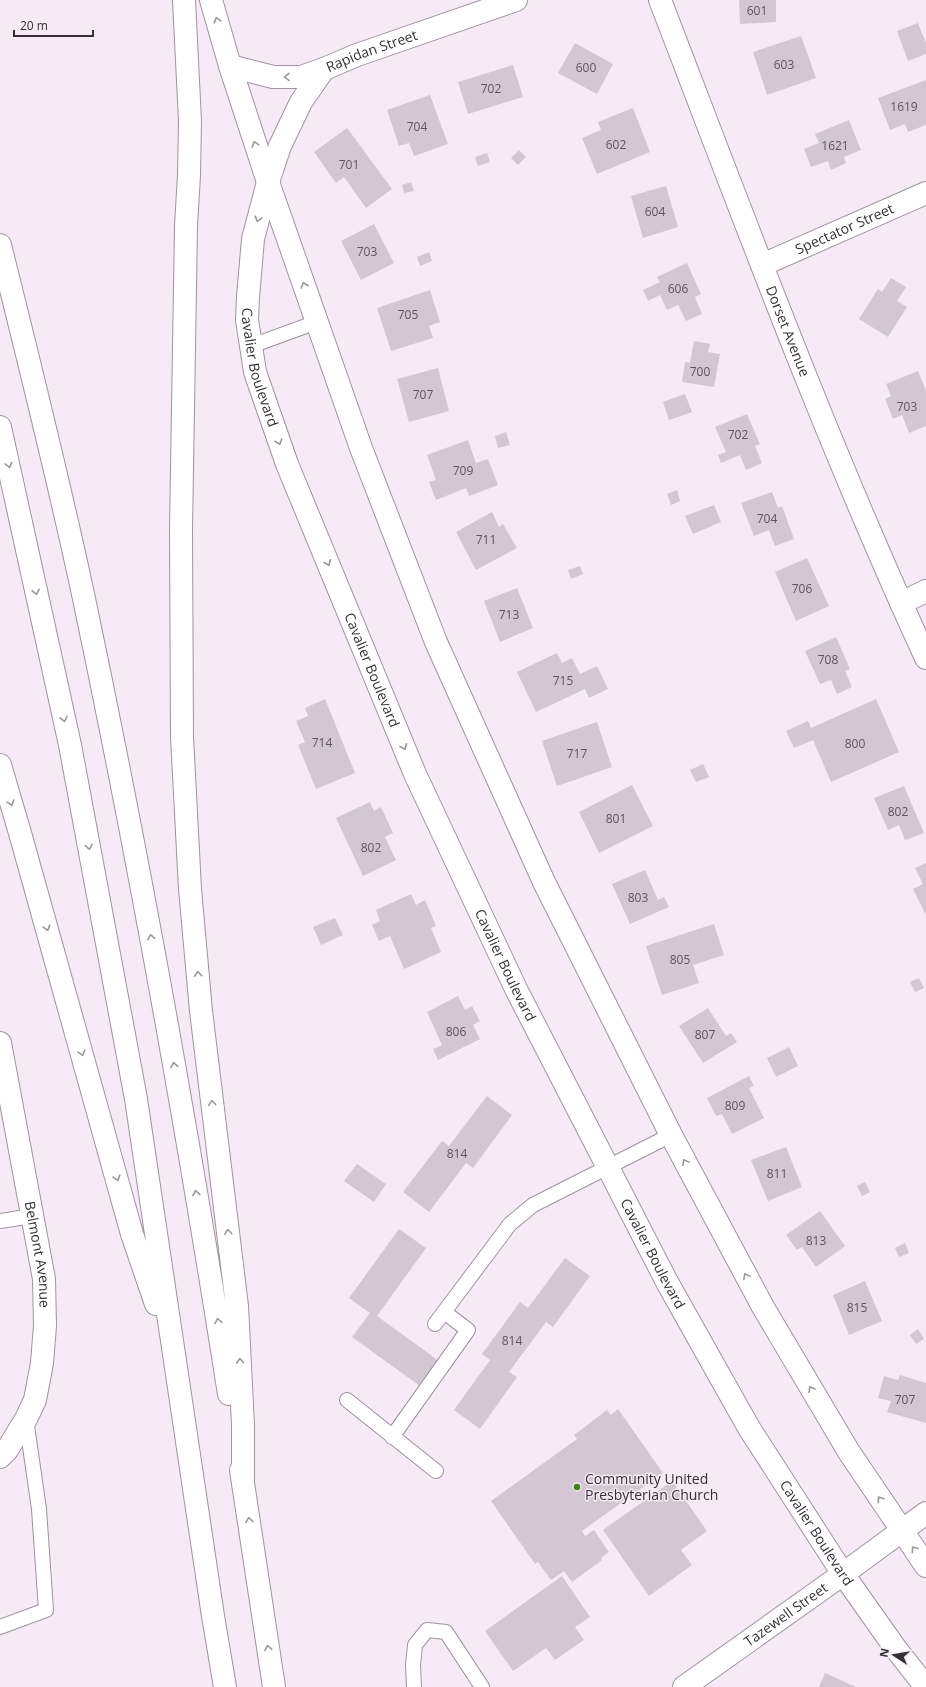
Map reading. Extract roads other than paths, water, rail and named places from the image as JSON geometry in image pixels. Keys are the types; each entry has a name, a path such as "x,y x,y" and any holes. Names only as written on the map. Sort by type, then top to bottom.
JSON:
{"main road":[{"path":"184,0 190,121 186,226 181,522 182,737 190,889 201,1011 236,1306 244,1425 243,1484"},
{"path":"211,0 230,66 268,182 361,448 436,642 544,882 671,1136 763,1307 848,1452 901,1532 926,1566"},
{"name":"Rapidan Street","path":"268,182 280,146 301,102 324,69 357,55 516,0"},
{"name":"Dorset Avenue","path":"660,0 762,265 849,484 926,658"},
{"path":"230,66 273,77 302,77 324,69"},
{"name":"Cavalier Boulevard","path":"268,182 253,239 247,320 255,372 287,464 415,774 516,989 667,1282 749,1428 843,1574 896,1649 926,1687"},
{"name":"Spectator Street","path":"762,265 926,193"},
{"path":"0,245 32,374 82,593 130,826 172,1051 213,1293 274,1687"},
{"path":"0,427 70,745 136,1098 225,1687"},
{"path":"901,603 926,591"},
{"path":"0,765 132,1234 174,1356"},
{"name":"Belmont Avenue","path":"0,1043 6,1109 32,1216 44,1279 45,1326 42,1363 35,1400 26,1420 7,1450 0,1457"},
{"name":"Tazewell Street","path":"684,1687 926,1513"}],"lane":[{"path":"251,346 317,322"},
{"path":"435,1324 510,1224 533,1205 671,1136"},
{"path":"0,1221 32,1216"},
{"path":"392,1437 468,1330 444,1312"},
{"path":"347,1400 436,1471"},
{"path":"0,1627 46,1610 39,1509 26,1420"},
{"path":"414,1687 413,1665 415,1646 427,1630 446,1632 482,1687"}],"place":[{"name":"Community United Presbyterian Church","path":"577,1487"}]}
